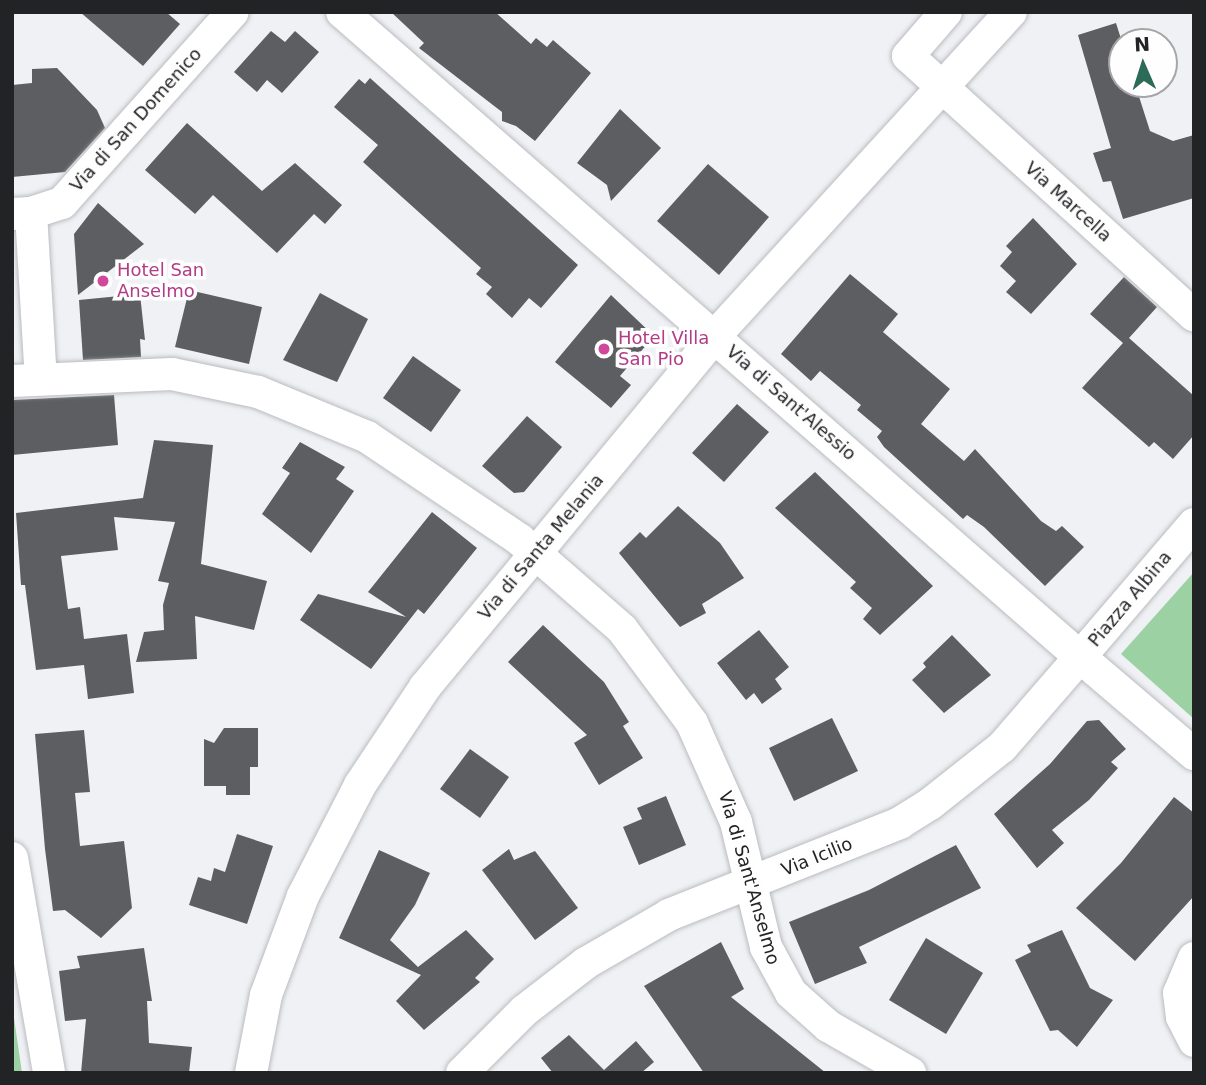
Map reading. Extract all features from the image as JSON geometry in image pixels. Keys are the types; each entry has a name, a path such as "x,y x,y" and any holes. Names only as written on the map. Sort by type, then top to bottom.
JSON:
{"street":[{"name":"Via di San Domenico","path":"22,213 62,203 233,12"},
{"name":"Via di Sant'Alessio","path":"342,12 1080,657"},
{"name":"Via Marcella","path":"946,12 908,56 1194,315"},
{"name":"Via di Santa Melania","path":"251,1073 277,959 333,832 375,760 425,687 715,336 1011,12"},
{"path":"22,213 27,380"},
{"name":"Via di Sant'Anselmo","path":"27,380 172,374 275,398 375,441 537,553 611,617 675,697 720,781 751,882 766,947 790,993 828,1026 910,1073"},
{"name":"Piazza Albina","path":"1194,524 1080,657 1194,754"},
{"name":"Via Icilio","path":"462,1073 524,1011 586,963 669,915 900,823 939,798 1002,747 1080,657"},
{"path":"12,858 49,1073"},
{"path":"1194,958 1180,993 1182,1017 1194,1041"}],"green space":[{"path":"1194,572 1194,719 1121,654"},
{"path":"12,1004 22,1073 12,1073"}],"building":[{"path":"80,12 166,12 180,24 143,66"},
{"path":"391,12 495,12 531,44 536,38 547,47 553,40 591,73 535,141 516,126 502,121 502,112 419,48 424,43"},
{"path":"1116,23 1118,28 1108,28 1108,98 1139,98 1150,131 1173,141 1194,135 1194,198 1123,219 1111,181 1103,182 1093,153 1111,148 1078,35"},
{"path":"271,31 285,42 295,31 319,52 282,93 267,80 257,92 234,72"},
{"path":"57,68 97,110 105,128 65,172 12,177 12,85 32,83 32,69"},
{"path":"370,78 578,265 541,308 529,298 512,318 486,294 492,287 476,274 481,268 363,162 378,145 334,107 359,79 365,84"},
{"path":"620,109 661,148 611,201 607,185 577,163"},
{"path":"187,123 262,191 295,163 342,205 325,224 314,214 277,253 213,195 195,214 145,170"},
{"path":"708,164 769,217 719,275 657,221"},
{"path":"98,203 144,244 78,295 74,234"},
{"path":"1033,218 1077,264 1031,314 1006,292 1016,281 1000,266 1012,252 1006,246"},
{"path":"850,274 898,314 883,332 950,389 921,424 964,461 975,449 1041,521 1056,531 1062,526 1084,547 1045,586 984,527 967,515 963,519 884,447 877,437 882,431 857,410 861,405 820,371 811,381 781,354"},
{"path":"1124,277 1157,307 1129,338 1194,396 1194,435 1173,459 1154,442 1149,447 1082,388 1123,343 1090,314"},
{"path":"189,290 262,307 249,364 175,347"},
{"path":"320,293 368,319 337,382 283,360"},
{"path":"140,294 145,340 140,339 141,357 83,360 79,300"},
{"name":"Hotel Villa San Pio","path":"611,295 654,336 620,376 631,385 611,408 555,362"},
{"path":"413,356 461,390 431,432 383,398"},
{"path":"114,395 118,445 12,455 12,400"},
{"path":"737,404 769,432 724,482 692,453"},
{"path":"527,416 562,447 524,492 514,493 482,466"},
{"path":"154,440 213,445 201,564 267,581 254,630 195,616 197,659 136,662 144,632 164,630 163,605 169,583 158,581 175,522 114,517 118,550 61,556 68,609 80,607 84,639 127,634 134,693 88,699 84,665 36,670 25,585 21,585 16,513 143,498"},
{"path":"300,442 345,467 336,479 354,491 311,553 262,514 290,473 282,468"},
{"path":"815,472 933,586 880,635 863,619 872,608 850,588 856,582 775,508"},
{"path":"678,506 720,543 744,578 702,604 706,613 680,627 619,553 640,532 646,538"},
{"path":"432,512 477,548 424,614 418,609 371,669 300,620 318,594 406,617 368,592"},
{"path":"543,625 604,682 629,722 623,726 643,758 599,785 574,743 587,735 508,662"},
{"path":"759,630 789,667 775,679 782,689 762,704 754,693 746,700 717,663"},
{"path":"952,635 991,675 944,713 912,680 926,667 923,663"},
{"path":"832,718 858,771 794,801 769,748"},
{"path":"1099,720 1126,749 1111,762 1118,768 1089,800 1052,830 1064,843 1037,868 994,814 1050,764 1087,721"},
{"path":"224,728 258,728 258,767 250,767 250,795 226,795 226,786 204,786 204,739 214,743"},
{"path":"84,730 90,792 75,793 80,846 124,841 132,908 101,938 65,910 53,911 35,734"},
{"path":"470,749 509,777 480,818 440,789"},
{"path":"666,796 686,845 639,865 623,827 642,819 637,808"},
{"path":"1174,797 1194,813 1194,896 1135,961 1076,908 1121,863"},
{"path":"237,834 273,846 247,924 189,905 198,877 211,881 214,868 225,872"},
{"path":"956,845 981,888 859,947 867,963 815,984 789,922 869,890"},
{"path":"509,849 514,860 535,851 578,908 535,940 482,870"},
{"path":"379,850 430,873 415,905 390,940 418,967 466,930 494,959 475,978 480,982 424,1030 396,1001 421,975 339,938"},
{"path":"1062,930 1090,988 1113,1000 1077,1047 1058,1030 1050,1031 1015,960 1031,952 1027,945"},
{"path":"926,938 983,973 946,1034 889,1000"},
{"path":"721,942 744,989 731,997 826,1073 704,1073 644,986"},
{"path":"144,948 152,1001 147,1001 149,1043 192,1047 189,1073 81,1073 86,1019 65,1021 59,971 80,968 77,956"},
{"path":"569,1035 604,1070 636,1041 654,1062 641,1073 553,1073 541,1058"}],"place":[{"name":"Hotel San Anselmo","path":"103,281"},
{"name":"Hotel Villa San Pio","path":"604,349"}]}
